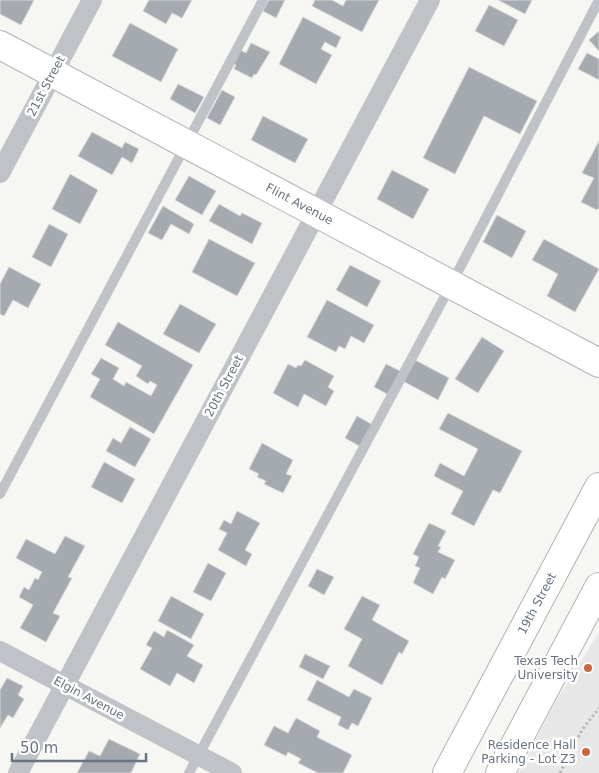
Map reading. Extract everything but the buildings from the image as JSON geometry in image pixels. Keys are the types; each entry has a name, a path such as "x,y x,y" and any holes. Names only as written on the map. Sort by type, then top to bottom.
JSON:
{"street":[{"name":"21st Street","path":"0,173 92,0"},
{"name":"20th Street","path":"18,773 430,0"},
{"name":"Flint Avenue","path":"0,45 599,363"},
{"name":"19th Street","path":"447,773 599,487"},
{"path":"500,773 599,587"},
{"path":"535,707 599,612"},
{"name":"Elgin Avenue","path":"0,651 65,686 193,764 232,773"}],"lane":[{"path":"0,494 188,145 263,0"},
{"path":"193,764 451,285 599,0"}],"path":[{"path":"560,773 582,730 599,708"}],"shaded area":[{"name":"Texas Tech University","path":"599,632 599,773 518,773 555,703"}],"place":[{"name":"Texas Tech University","path":"588,668"},
{"name":"Residence Hall Parking - Lot Z3","path":"586,752"}]}
